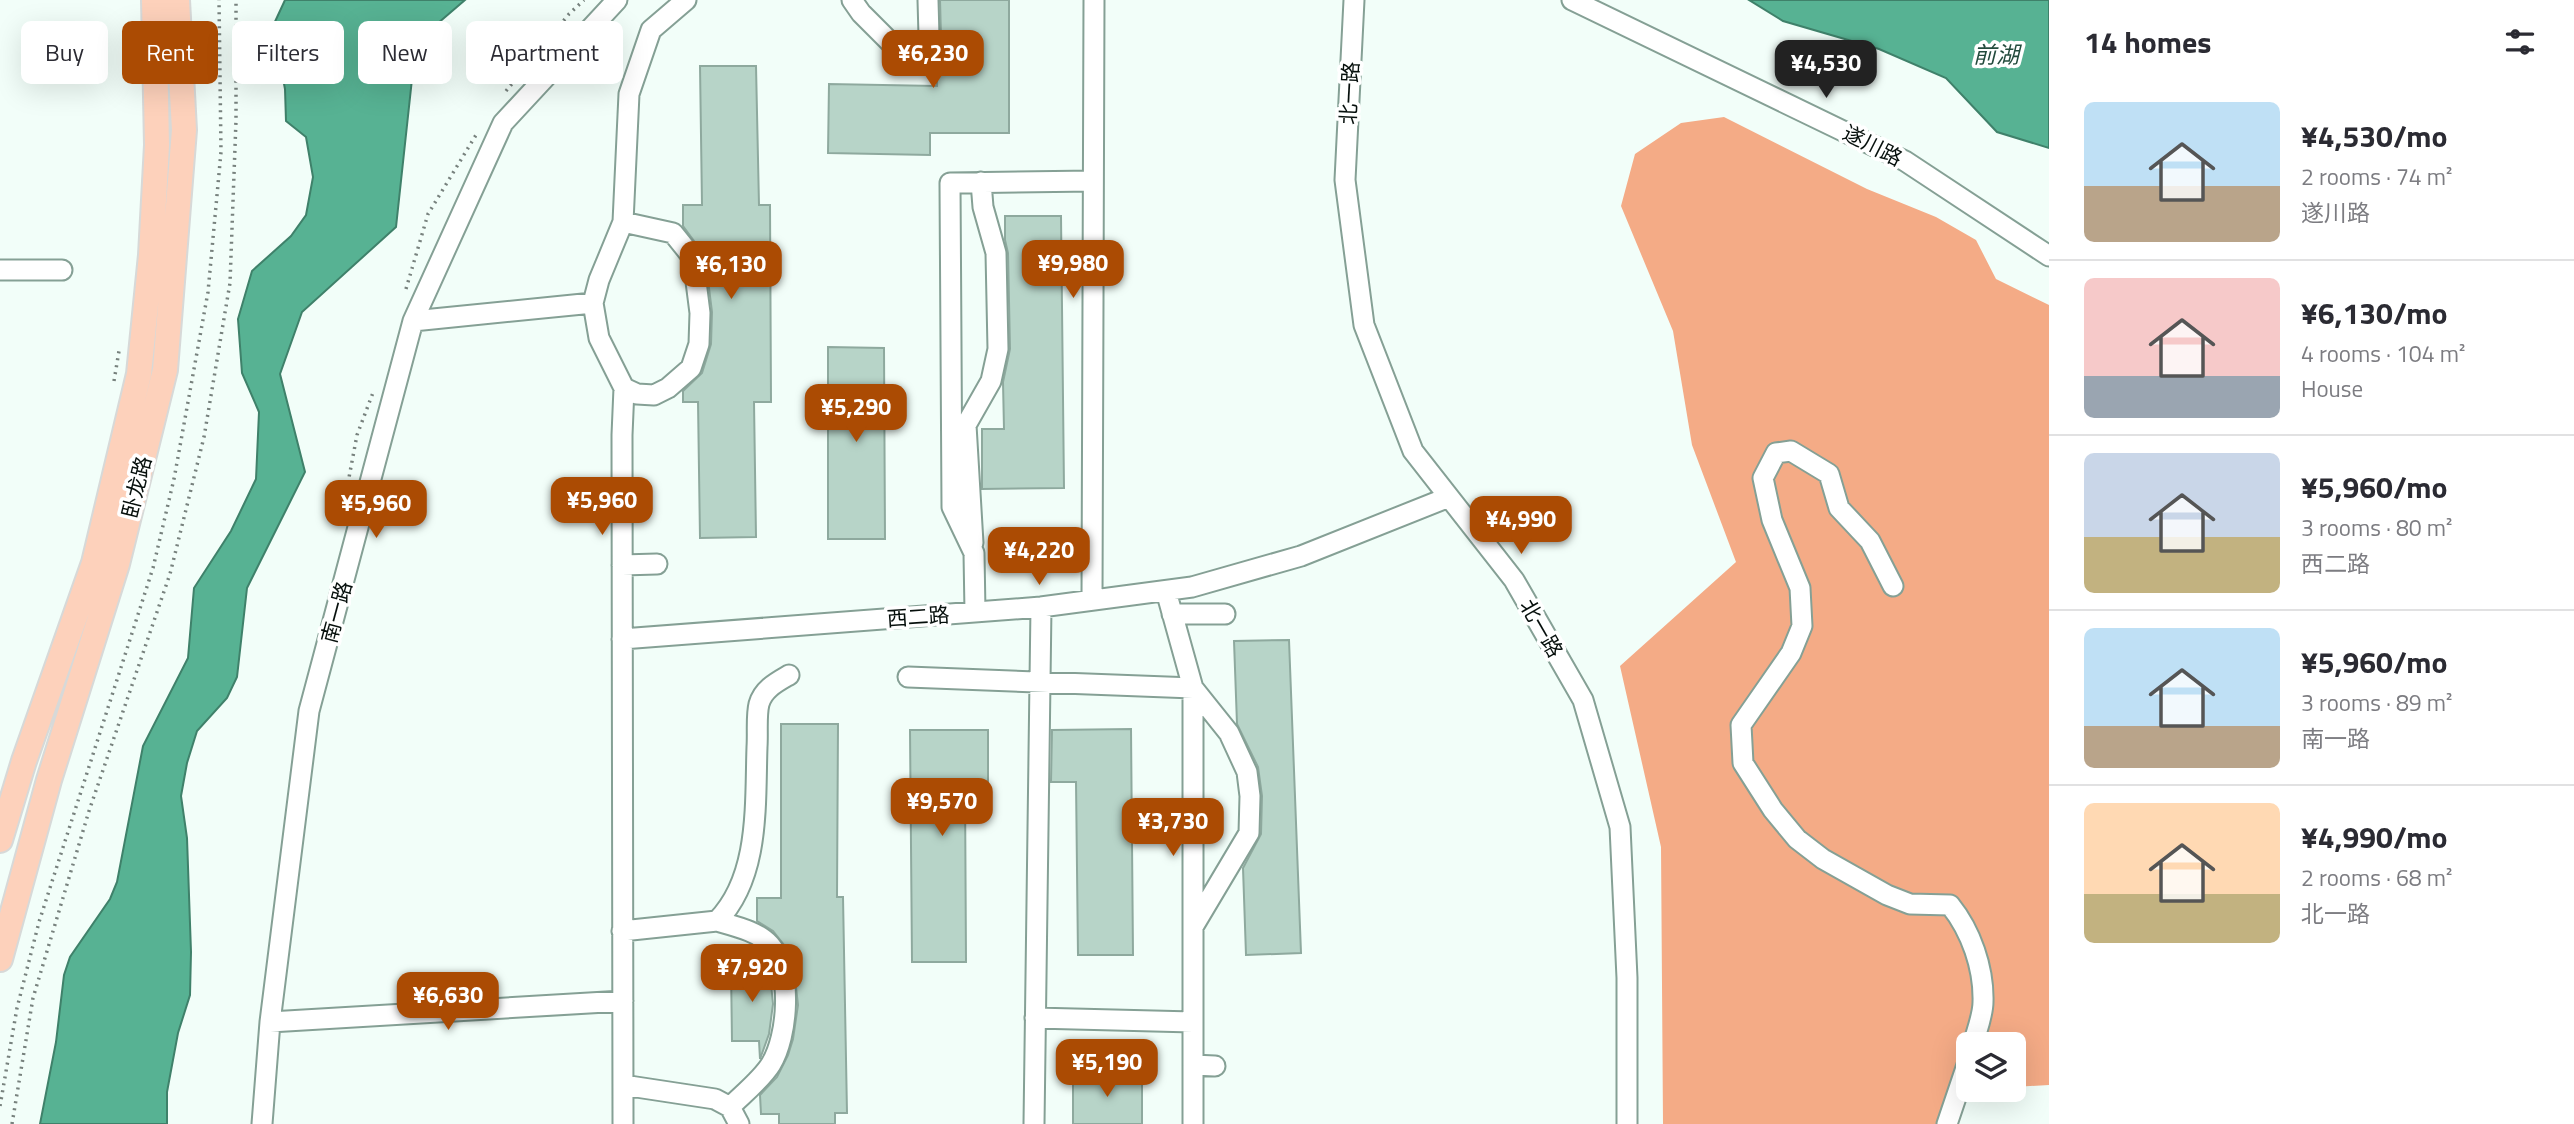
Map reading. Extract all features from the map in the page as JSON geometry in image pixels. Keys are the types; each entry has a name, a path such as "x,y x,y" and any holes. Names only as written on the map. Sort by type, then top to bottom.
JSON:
{"main road":[{"name":"卧龙路","path":"0,840 24,761 94,563 139,374 157,145 154,0"},
{"name":"卧龙路","path":"0,958 50,780 117,564 165,370 184,130 177,0"}],"street":[{"name":"南一路","path":"262,1124 270,1022 310,711 413,321 503,123 617,0"},
{"path":"623,1124 624,388 599,338 593,303 599,280 623,222 629,94 651,30 686,0"},
{"path":"852,0 896,48 912,50 929,36 928,0"},
{"path":"1092,600 1094,0"},
{"name":"北一路","path":"1354,0 1345,180 1364,325 1413,451 1514,580 1583,700 1620,827 1627,978 1627,1124"},
{"name":"遂川路","path":"1572,0 1905,161 2049,256"},
{"path":"974,554 952,507 950,183 1093,181"},
{"path":"975,612 966,425 991,382 998,349 996,253 984,207 981,182"},
{"path":"623,222 673,233 693,258 701,313 699,344 691,368 668,388 654,395 637,394 624,388"},
{"path":"0,270 62,270"},
{"path":"413,321 593,303"},
{"path":"1893,586 1870,541 1839,508 1829,474 1791,451 1776,453 1763,478 1772,520 1800,588 1802,626 1791,653 1741,725 1743,763 1773,810 1797,839 1823,859 1887,895 1910,904 1950,905 1962,920 1977,956 1983,1003 1976,1032"},
{"name":"西二路","path":"622,639 1041,607 1192,587 1301,556 1449,497"},
{"path":"622,565 657,564"},
{"path":"1166,591 1193,688 1193,1124"},
{"path":"1034,1124 1041,607"},
{"path":"1172,614 1226,614"},
{"path":"717,921 730,907 740,888 748,859 755,805 759,702 771,685 789,675"},
{"path":"908,677 1193,688 1229,733 1247,772 1250,796 1249,833 1193,927"},
{"path":"622,931 717,921 742,928 770,945 784,974 786,1017 771,1064 735,1116 715,1099 623,1086"},
{"path":"270,1022 623,1001"},
{"path":"1035,1018 1193,1022"},
{"path":"1193,1065 1215,1066"},
{"path":"1947,1124 1956,1097"}],"path":[{"path":"12,1124 33,998 89,811 170,574 204,437 229,283 236,120 236,0"},
{"path":"114,382 120,343"}],"shaded area":[{"path":"1724,117 1867,189 1936,217 1976,240 1996,279 2049,305 2049,1085 2026,1086 2026,1032 1956,1032 1956,1101 1948,1124 1663,1124 1661,847 1620,666 1736,562 1692,445 1673,331 1621,206 1635,154 1681,123"}],"water":[{"path":"285,0 465,0 440,21 358,21 358,84 411,84 396,227 302,312 280,374 305,472 247,588 237,677 227,698 197,731 187,763 181,796 187,838 190,995 178,1033 167,1092 167,1124 40,1124 56,1042 64,975 70,957 110,899 117,882 143,746 188,658 194,588 231,531 256,479 259,412 242,373 238,319 252,271 291,236 306,215 313,177 306,137 286,121 284,84 344,84 344,21 275,21"},
{"name":"前湖","path":"1749,0 2049,0 2049,148 1997,132 1946,78 1879,49 1783,21"}],"building":[{"path":"940,0 1009,0 1009,133 930,133 930,155 828,153 829,84 937,86 937,45 941,36"},
{"path":"700,66 756,66 759,205 770,205 771,402 754,402 756,537 700,538 698,402 683,402 683,391 702,373 711,344 712,312 705,256 683,226 683,205 702,205"},
{"path":"1005,216 1061,216 1064,488 982,489 982,429 1004,429 1003,382 1010,349"},
{"path":"828,347 884,348 885,539 828,539"},
{"path":"1289,640 1301,953 1246,955 1243,868 1261,834 1262,796 1258,767 1237,724 1234,641"},
{"path":"781,724 838,724 837,897 843,897 847,1113 835,1113 835,1124 779,1124 779,1114 761,1114 760,1095 777,1077 788,1055 798,1005 794,969 788,950 773,931 757,921 757,898 781,898"},
{"path":"1131,729 1133,955 1078,955 1076,782 1051,782 1052,730"},
{"path":"910,730 988,730 988,785 965,785 966,962 912,962"},
{"path":"757,950 766,962 770,974 773,1004 769,1034 760,1059 759,1041 732,1041 731,968 758,968"},
{"path":"1073,1074 1142,1074 1142,1124 1073,1124"}]}
